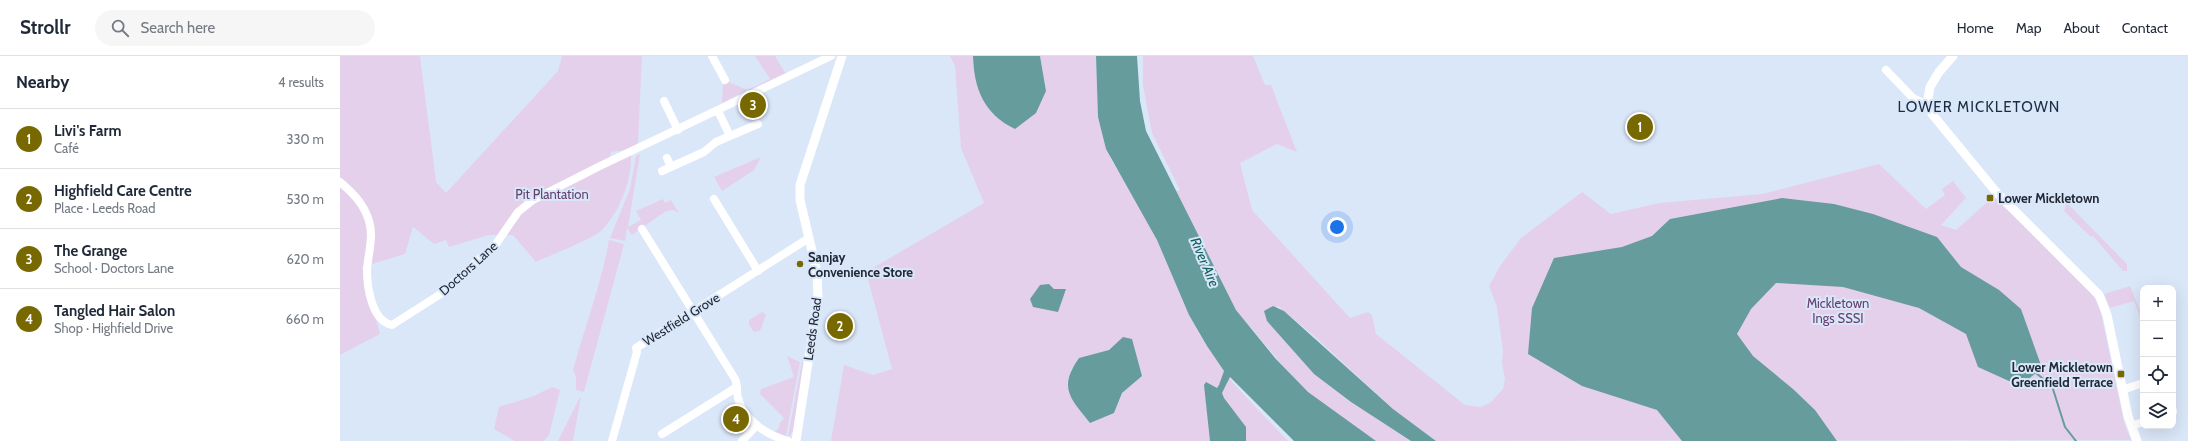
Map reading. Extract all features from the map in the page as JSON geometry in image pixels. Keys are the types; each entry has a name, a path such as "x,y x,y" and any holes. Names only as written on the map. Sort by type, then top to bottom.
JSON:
{"street":[{"path":"712,56 725,80"},
{"name":"Doctors Lane","path":"340,182 358,199 369,220 371,237 367,271 370,293 378,316 382,321 392,325 439,295 496,244 518,212 533,200 600,166 832,56"},
{"name":"Leeds Road","path":"796,441 818,298 816,272 800,200 800,185 842,56"},
{"path":"1953,56 1939,72 1930,87 1928,104 1938,123 1997,194 2099,295 2106,314 2131,426 2137,441"},
{"path":"1886,70 1913,98 1928,104"},
{"path":"664,101 678,130"},
{"path":"718,110 730,136"},
{"path":"662,171 704,152 716,142 758,124"},
{"path":"667,158 671,167"},
{"path":"714,199 758,271"},
{"path":"642,229 736,379 741,407 757,425 768,434 788,441"},
{"name":"Westfield Grove","path":"612,441 637,352 636,348 809,238"},
{"path":"2122,390 2140,384"},
{"path":"662,434 737,387"},
{"path":"2131,426 2140,423"},
{"path":"742,441 757,425"}],"green space":[{"name":"Pit Plantation","path":"340,56 420,56 436,182 446,193 558,71 562,56 642,56 638,143 632,149 611,152 610,159 631,154 631,164 627,185 619,205 602,230 598,233 536,262 513,235 489,235 449,247 446,240 434,244 413,227 405,254 362,267 380,334 340,355"},
{"path":"755,56 775,56 786,74 750,92 748,90 770,79"},
{"path":"950,56 973,56 973,67 1046,91 1040,56 1096,56 1098,117 1111,160 1136,198 1157,240 1189,315 1207,346 1233,383 1288,441 831,441 844,365 873,375 892,369 866,272 984,203 961,148 955,66","holes":["1123,337 1142,376 1122,393 1114,413 1067,384 1071,370 1079,358 1109,350"]},
{"name":"Mickletown Ings SSSI","path":"1143,56 1253,56 1265,85 1271,85 1297,152 1277,144 1240,163 1252,210 1350,318 1368,312 1372,315 1376,334 1465,405 1480,407 1490,403 1503,389 1505,379 1502,363 1503,351 1497,307 1489,286 1500,266 1521,238 1582,192 1611,214 1659,203 1762,194 1879,164 1926,209 1945,195 1942,189 1953,181 1966,198 1941,225 1956,230 1994,196 2090,292 2099,304 2124,422 2131,440 1436,441 1393,409 1314,336 1278,306 1267,321 1314,374 1351,402 1411,441 1376,441 1308,393 1236,310 1175,191 1180,190 1152,133 1143,85"},
{"path":"729,82 747,90 722,103 723,85"},
{"path":"640,154 628,227 641,220 636,211 663,199 665,203 671,200 679,213 673,210 666,211 632,235 627,228 625,241 610,238 630,189 636,156"},
{"path":"761,157 754,170 722,191 714,177"},
{"path":"2067,203 2127,264 2127,271 2123,271 2093,236 2091,237 2064,211"},
{"path":"609,240 624,244 584,392 576,390 576,377 573,370 606,257"},
{"path":"2130,286 2140,311 2140,316 2134,301 2110,308 2104,294"},
{"path":"762,312 766,315 760,331 754,332 749,325 749,320"},
{"path":"787,356 800,362 786,436 775,432 784,418 760,394 761,389 794,377"},
{"path":"802,362 804,363 794,429 790,436 788,436"},
{"path":"552,387 560,390 549,435 544,441 515,441 494,429 499,407 534,396"},
{"path":"581,396 573,441 558,441 579,399"}],"water":[{"path":"973,56 1040,56 1046,91 1036,113 1015,129 1004,123 996,116 988,108 979,90"},
{"name":"River Aire","path":"1096,56 1137,56 1140,101 1146,131 1236,310 1275,358 1308,392 1376,441 1294,441 1230,377 1222,393 1224,398 1246,427 1246,441 1210,441 1204,385 1206,382 1217,388 1224,371 1189,315 1157,240 1106,149 1098,117"},
{"path":"1782,198 1834,204 1873,214 1937,237 1961,267 1999,290 2021,309 2042,368 2020,386 1978,367 1966,334 1919,308 1843,287 1776,283 1751,309 1737,334 1753,356 1793,389 1815,410 1837,441 1682,441 1657,410 1582,386 1528,354 1532,308 1554,258 1622,247 1652,236 1670,219"},
{"path":"1049,284 1054,289 1066,289 1058,312 1033,307 1030,299 1040,285"},
{"path":"1273,306 1284,311 1393,409 1436,441 1411,441 1351,402 1314,374 1267,321 1264,311"},
{"path":"1123,337 1132,339 1142,376 1122,393 1114,413 1090,423 1072,399 1068,385 1069,377 1079,358 1109,350"}],"waterway":[{"path":"2036,373 2052,386 2065,427 2076,441"}],"place":[{"name":"The Grange","path":"753,105"},
{"name":"Livi's Farm","path":"1640,127"},
{"name":"Lower Mickletown","path":"1990,198"},
{"name":"Sanjay Convenience Store","path":"800,264"},
{"name":"Highfield Care Centre","path":"840,326"},
{"name":"Lower Mickletown Greenfield Terrace","path":"2121,374"},
{"name":"Tangled Hair Salon","path":"736,419"}],"district":[{"name":"LOWER MICKLETOWN","path":"1979,107"}]}
